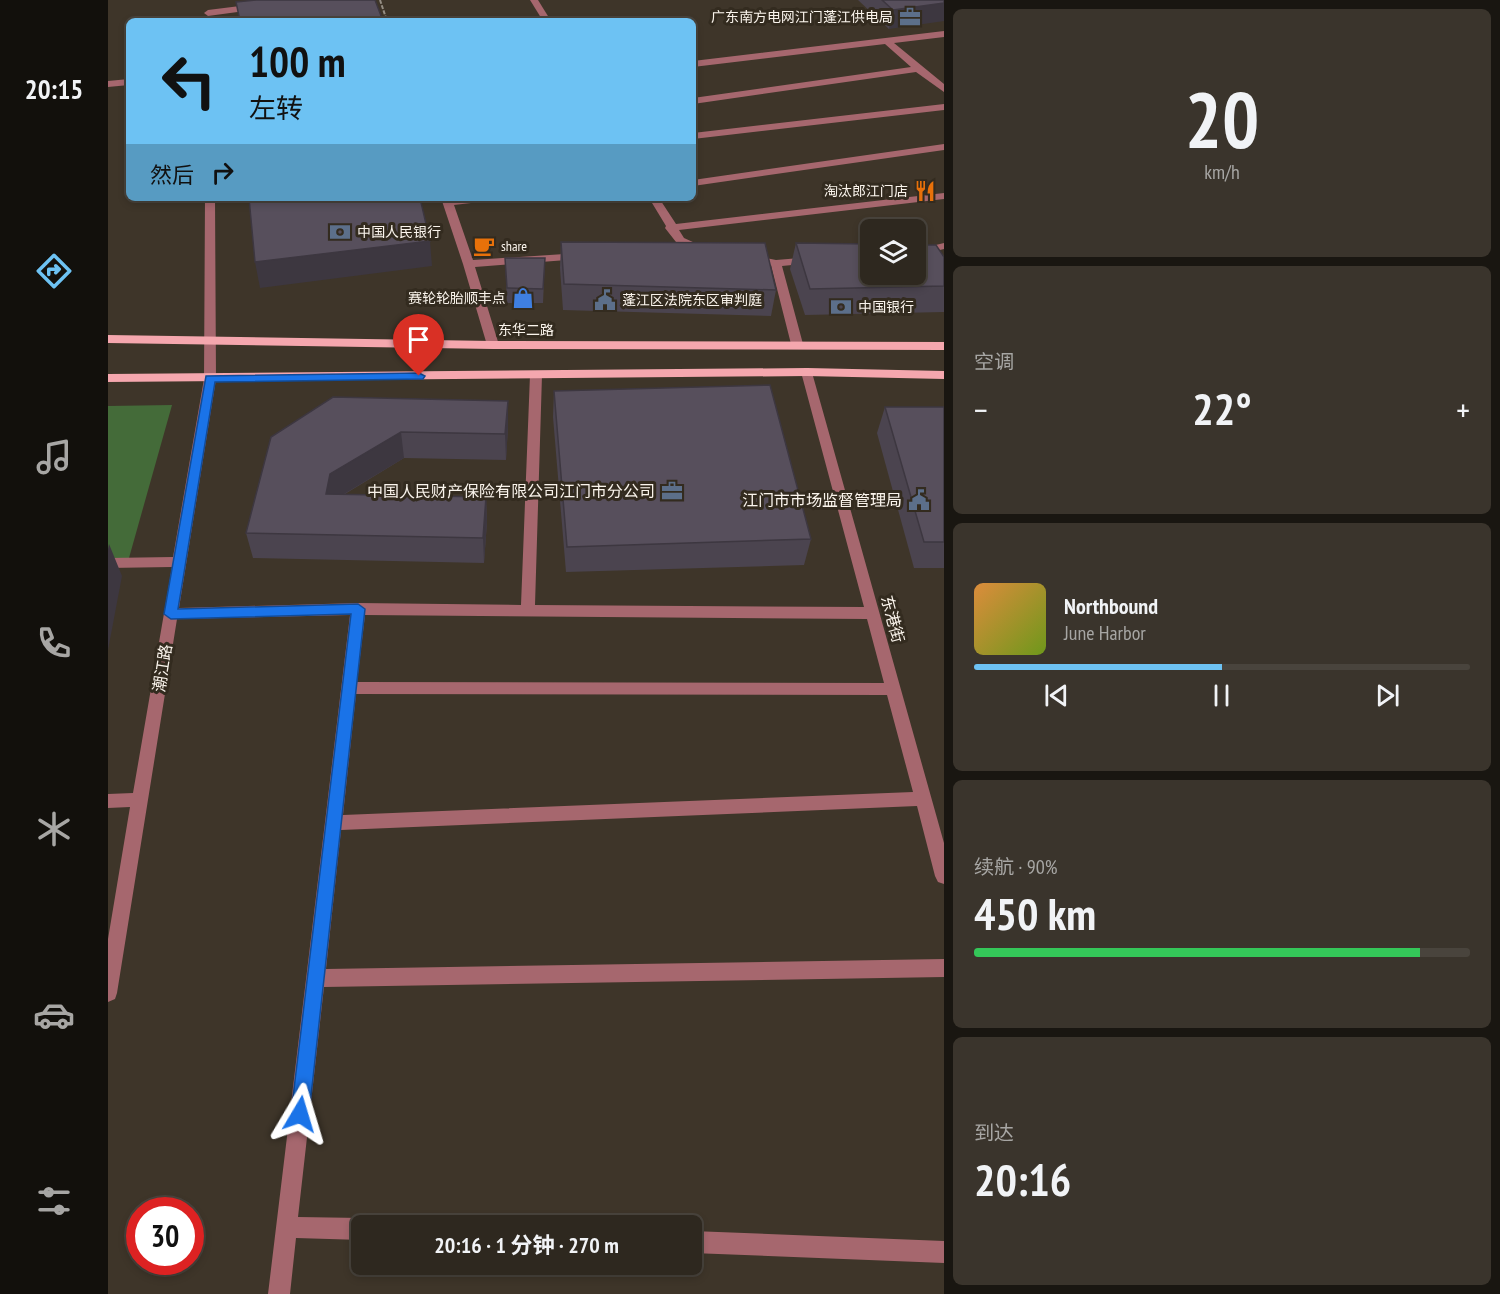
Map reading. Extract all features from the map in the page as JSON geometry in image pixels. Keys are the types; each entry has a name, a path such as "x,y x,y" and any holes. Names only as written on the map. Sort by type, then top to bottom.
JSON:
{"main road":[{"name":"东华二路","path":"108,339 493,345 944,346"},
{"path":"108,378 210,379 807,372 944,375"}],"street":[{"path":"206,0 208,17 265,6"},
{"path":"534,0 545,18"},
{"path":"696,64 944,34"},
{"path":"886,40 944,89"},
{"path":"696,101 918,69"},
{"path":"108,84 126,82"},
{"path":"696,136 944,107"},
{"path":"696,183 944,147"},
{"path":"670,228 944,195"},
{"name":"潮江路","path":"108,993 210,379 210,201"},
{"path":"447,201 493,345"},
{"path":"656,201 670,228 680,240 695,249"},
{"path":"926,251 944,246"},
{"path":"671,250 695,249 714,252"},
{"path":"733,255 776,263 819,260"},
{"path":"469,264 588,256"},
{"path":"776,263 797,344"},
{"name":"东港街","path":"807,372 944,876"},
{"path":"528,610 536,375"},
{"path":"108,563 179,562"},
{"path":"171,614 358,609 873,613"},
{"path":"279,1294 358,609"},
{"path":"350,688 893,689"},
{"path":"334,823 923,799"},
{"path":"108,801 140,800"},
{"path":"316,978 944,968"},
{"path":"287,1227 351,1229"},
{"path":"702,1242 944,1252"}],"path":[{"path":"380,0 386,18"}],"green space":[{"path":"172,405 129,558 108,558 108,406"}],"building":[{"path":"375,0 382,18 239,18 236,2"},
{"path":"882,0 944,0 944,3 893,10"},
{"name":"中国人民银行","path":"249,201 421,201 430,241 255,262"},
{"path":"561,242 765,243 776,290 564,284"},
{"path":"796,243 860,244 860,285 926,285 926,245 936,245 944,257 944,286 810,289"},
{"path":"505,258 545,258 543,289 507,288"},
{"name":"中国人民财产保险有限公司江门市分公司","path":"770,385 811,539 567,547 554,391"},
{"path":"333,397 508,401 505,434 401,432 330,474 326,494 486,497 483,538 246,533 271,437"},
{"path":"885,407 944,407 944,542 924,542"}],"place":[{"name":"广东南方电网江门蓬江供电局","path":"910,17"},
{"name":"淘汰郎江门店","path":"925,191"},
{"name":"中国人民银行","path":"340,232"},
{"name":"share","path":"484,246"},
{"name":"赛轮轮胎顺丰点","path":"523,298"},
{"name":"蓬江区法院东区审判庭","path":"605,300"},
{"name":"中国银行","path":"841,307"},
{"name":"中国人民财产保险有限公司江门市分公司","path":"672,491"},
{"name":"江门市市场监督管理局","path":"919,500"}],"route":[{"path":"300,1114 358,609 171,614 176,579 210,379 419,376"}]}
